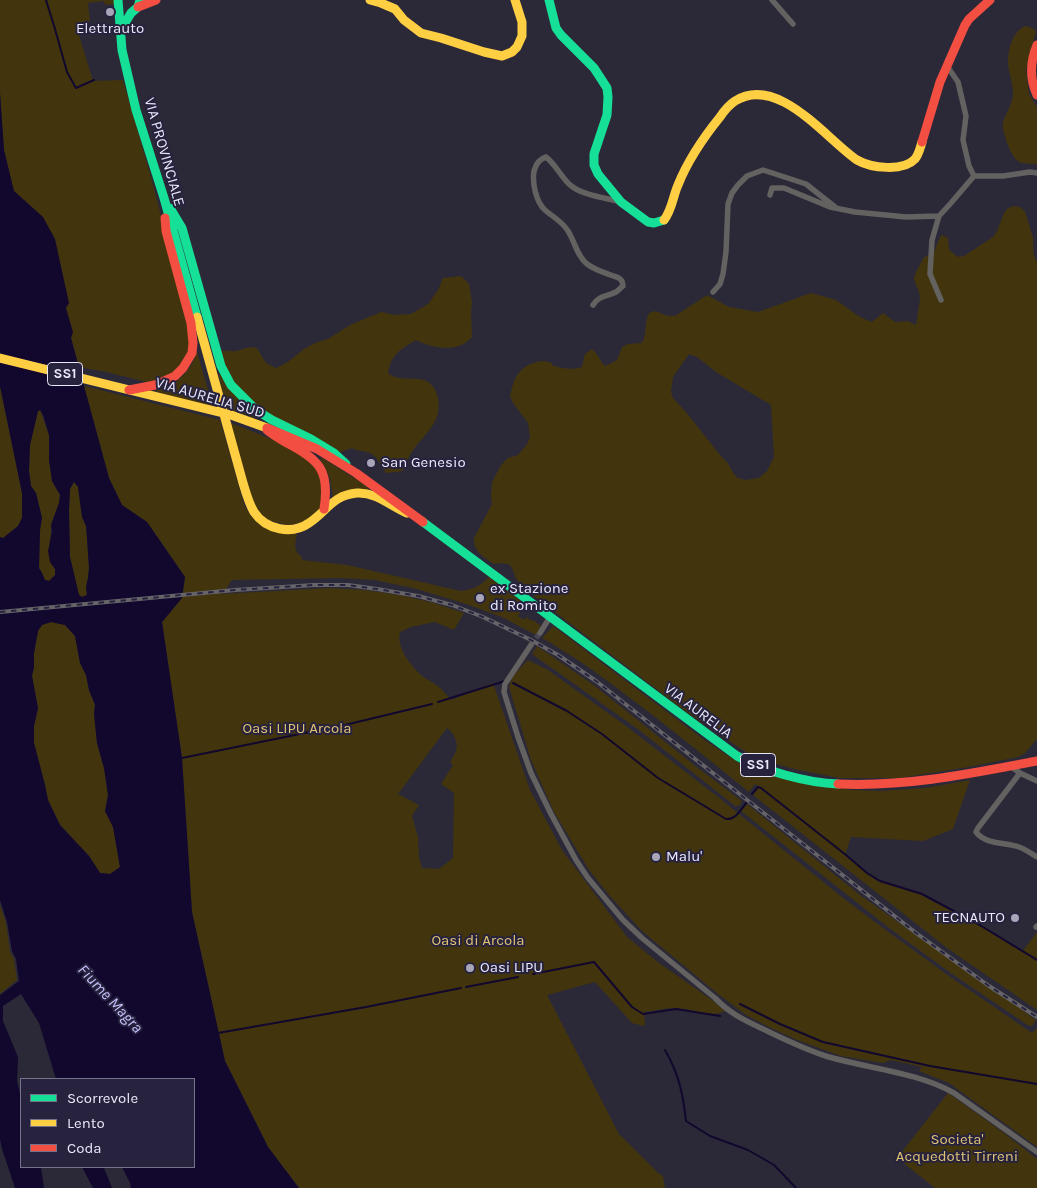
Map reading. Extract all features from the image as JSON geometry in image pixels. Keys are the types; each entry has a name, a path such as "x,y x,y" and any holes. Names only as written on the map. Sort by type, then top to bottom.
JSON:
{"main road":[{"path":"121,30 126,20 138,6 156,0"},
{"path":"370,0 395,10 404,20 421,33 502,56 512,52 517,47 522,36 522,22 515,0"},
{"path":"549,0 556,28 561,36 594,68 607,88 607,115 595,149 594,165 598,174 621,202 648,222 654,223 663,221 669,214 677,187 705,136 728,106 736,99 744,96 767,96 785,102 859,161 866,164 894,167 910,164 919,153 937,90 969,19 990,0"},
{"name":"VIA PROVINCIALE","path":"118,2 123,10 127,12 138,6"},
{"name":"VIA PROVINCIALE","path":"118,2 122,50 136,110 164,198"},
{"path":"1037,45 1032,56 1031,65 1034,90 1037,95"},
{"path":"164,198 166,232 182,279 243,483 253,510 259,519 278,529 296,530 305,527 332,502 343,495 352,493 370,493 385,500 404,513 417,518"},
{"path":"164,198 182,228 221,366 231,385 256,410 334,453 356,473"},
{"path":"130,390 155,385 176,376 192,352 191,323 182,279"},
{"name":"VIA AURELIA SUD","path":"0,358 231,415 261,425 317,449 356,473 417,518"},
{"path":"261,425 270,433 303,452 319,465 324,473 327,484 324,510"},
{"name":"VIA AURELIA","path":"417,518 734,755 746,761 799,778 832,784 869,785 914,782 1037,761"}],"street":[{"path":"772,0 793,24"},
{"path":"947,66 958,82 966,116 963,140 969,166 974,176"},
{"path":"594,305 596,300 603,296 617,292 623,286 622,281 586,264 568,229 544,209 536,196 534,171 541,158 546,157 571,186 586,193 621,202"},
{"path":"713,292 720,284 723,274 728,204 738,184 747,176 763,170 806,184 836,208"},
{"path":"974,176 1037,173"},
{"path":"941,300 930,274 932,240 939,216 974,176"},
{"path":"770,194 772,188 784,188 830,207 855,212 906,217 939,216"},
{"path":"540,633 550,617"},
{"path":"531,645 505,684 504,692 518,737 531,773 576,860 588,878 623,920 739,1018 796,1045 829,1057 926,1080 943,1087 1037,1152"},
{"path":"505,684 510,678"},
{"path":"1010,766 1020,774 1037,781"},
{"path":"1020,774 976,832 980,837 1019,847 1037,857"}],"green space":[{"path":"0,0 115,0 116,4 105,5 104,1 88,3 90,21 76,25 93,81 123,80 153,184 193,342 175,376 155,384 79,367 65,308 14,192 4,150 0,93"},
{"path":"1026,26 1036,31 1026,70 1029,94 1037,107 1037,164 1022,163 1015,159 1007,143 1003,126 1013,97 1008,66 1009,51 1018,31"},
{"path":"1013,206 1024,210 1033,238 1037,262 1037,739 1025,753 1018,757 969,767 900,778 839,778 794,769 756,758 688,713 531,594 519,583 510,565 494,564 477,551 474,538 492,504 492,482 501,465 508,458 518,455 530,437 528,423 510,396 519,372 527,366 543,361 562,368 579,368 582,367 585,354 592,349 605,366 617,360 622,347 628,344 642,343 649,313 655,311 668,316 675,316 707,295 729,307 758,312 811,293 836,300 860,317 872,322 883,313 895,322 908,321 916,325 920,299 914,280 924,257 934,251 942,235 948,238 949,250 958,257 964,256 993,237 1007,209","holes":["689,354 697,357 716,372 771,405 774,457 767,471 759,478 745,480 738,478 727,462 673,398 671,392 673,377"]},
{"path":"461,276 469,284 472,302 472,337 460,345 446,348 430,346 416,340 398,353 389,366 388,373 393,376 428,382 437,393 438,398 439,407 435,422 410,455 405,467 401,471 386,473 373,455 352,448 335,454 245,400 217,353 257,348 266,363 276,368 317,342 328,339 350,325 381,312 395,315 411,314 428,304 438,290 443,278"},
{"path":"197,351 213,408 154,391 169,386 182,377 187,372"},
{"path":"220,372 240,401 256,414 255,418 226,408 219,376"},
{"path":"0,386 22,493 22,518 18,526 3,538 0,537"},
{"path":"84,386 220,420 245,507 261,525 273,531 297,534 295,547 302,560 347,565 461,591 476,587 489,577 526,605 518,616 524,620 526,617 533,620 541,626 536,635 502,617 469,605 417,589 375,580 340,578 232,580 222,594 329,588 364,590 400,595 434,603 464,613 454,630 435,622 411,627 400,632 400,643 408,660 420,674 438,686 451,700 493,683 530,790 562,850 627,937 725,1011 706,1014 681,1008 667,1008 644,1012 645,1025 643,1026 632,1023 595,982 547,995 619,1134 663,1176 665,1188 299,1188 268,1147 225,1061 192,912 182,758 162,622 182,598 185,577 147,522 122,505 109,478","holes":["447,728 455,738 457,748 450,762 453,765 441,784 454,793 453,858 439,869 422,868 419,857 418,837 412,816 419,805 398,794"]},
{"path":"40,410 49,435 49,460 52,481 60,495 51,525 50,562 55,569 55,575 49,581 45,580 39,568 42,518 36,493 31,486 29,471 30,445 38,411"},
{"path":"229,422 293,448 318,469 324,486 321,506 316,514 302,523 289,525 268,520 255,508"},
{"path":"322,458 369,487 368,490 350,491 333,497 326,468 320,459"},
{"path":"74,482 78,487 87,538 89,568 86,587 87,595 82,597 79,595 70,557 70,489"},
{"path":"51,622 65,625 75,636 80,663 86,675 95,705 97,743 104,768 108,795 105,811 113,827 120,867 110,874 100,873 89,856 60,825 48,800 34,743 34,726 38,708 32,676 34,653 38,631 42,625"},
{"path":"553,626 703,739 742,765 768,774 798,781 854,790 879,791 925,788 970,780 953,829 923,841 851,837 845,855 879,882 916,892 978,925 1022,952 1037,932 1037,1010 947,948 753,795 758,788 761,788 755,784 749,792 593,670 542,638"},
{"path":"537,646 595,686 742,801 739,806 735,806 639,730 532,654"},
{"path":"528,660 548,670 626,726 718,797 843,898 949,976 1032,1033 1037,1028 1037,1147 949,1083 919,1071 922,1067 891,1060 883,1063 841,1056 797,1040 746,1015 642,931 589,870 554,812 531,760 509,687 513,676"},
{"path":"747,804 860,895 1036,1020 1032,1026 1029,1026 952,974 893,931 741,811"},
{"path":"0,905 6,923 10,952 14,959 17,980 0,994"},
{"name":"Societa' Acquedotti Tirreni","path":"948,1093 1037,1159 1037,1188 935,1188 897,1158"}],"water":[{"name":"Fiume Magra","path":"0,93 4,150 14,191 43,217 55,239 69,303 66,308 73,332 71,338 109,478 122,505 147,522 185,577 182,598 162,622 182,758 192,912 225,1061 268,1147 299,1188 131,1188 122,1168 195,1168 195,1078 56,1078 39,1023 21,994 3,1006 3,1021 18,1057 20,1168 41,1168 44,1188 15,1188 0,1139 0,995 19,981 16,959 12,951 7,922 0,900 0,537 3,538 18,526 22,518 22,493 0,386","holes":["40,410 49,435 49,460 52,481 60,495 51,525 52,531 48,551 50,562 55,569 55,575 49,581 45,580 39,568 42,518 36,493 31,486 29,471 30,445 38,411","74,482 78,487 82,517 86,526 89,568 86,587 87,595 82,597 79,595 70,557 70,489","51,622 65,625 75,636 80,663 86,675 95,705 97,743 104,768 108,795 105,811 113,827 120,867 110,874 100,873 89,856 60,825 48,800 34,743 34,726 38,708 32,676 34,653 38,631 42,625"]},
{"path":"83,1168 104,1168 112,1188 93,1188"}],"waterway":[{"path":"46,0 67,72 76,88 94,80"},
{"path":"438,702 505,681"},
{"path":"513,683 567,711 602,734 658,778 726,819 733,818 747,802"},
{"path":"182,758 349,724 432,704"},
{"path":"752,794 758,787 761,788 867,873 880,881 922,894 978,924 1037,960"},
{"path":"533,974 594,962 632,1007 643,1014 676,1009 720,1016"},
{"path":"466,987 518,977"},
{"path":"218,1033 461,988"},
{"path":"740,1004 780,1024 823,1042 930,1066 1037,1084"},
{"path":"665,1050 680,1084 686,1121 710,1136 748,1150 774,1165 796,1188"}],"tunnel":[{"path":"531,645 540,633"}],"railway":[{"path":"0,612 235,590 314,585 348,585 418,596 452,605 483,617 558,655 596,681 916,933 989,986 1037,1017"}],"traffic: fast":[{"path":"118,0 122,50 136,110 164,198 197,317"},
{"path":"121,30 131,13 138,7 140,0"},
{"path":"549,0 556,28 594,68 607,88 607,115 594,154 594,165 598,174 621,202 648,222 654,223 664,220"},
{"path":"170,208 182,228 221,366 231,385 256,410 311,439 334,453 346,464"},
{"path":"423,522 737,756 760,767 786,775 838,784"}],"traffic: slow":[{"path":"370,0 395,9 404,20 421,33 502,56 512,52 517,47 522,36 522,22 515,0"},
{"path":"664,220 669,212 682,176 702,141 731,104 751,95 768,96 784,102 800,112 857,160 870,165 895,167 910,163 915,159 922,142"},
{"path":"197,317 245,491 252,509 259,518 272,527 287,530 295,529 309,523 336,500 349,494 357,493 377,497 407,513"},
{"path":"0,358 231,415 267,428"}],"traffic: jam":[{"path":"138,7 156,0"},
{"path":"922,142 940,82 965,25 990,0"},
{"path":"1037,45 1031,70 1037,95"},
{"path":"129,390 155,385 175,376 183,368 192,353 191,323 166,231 165,218"},
{"path":"267,428 317,449 356,473 423,522"},
{"path":"267,430 315,461 324,476 324,509"},
{"path":"838,784 889,784 962,775 1037,761"}],"place":[{"name":"Elettrauto","path":"110,12"},
{"name":"San Genesio","path":"371,463"},
{"name":"ex Stazione di Romito","path":"480,598"},
{"name":"Malu'","path":"656,857"},
{"name":"TECNAUTO","path":"1015,918"},
{"name":"Oasi LIPU","path":"470,968"}],"park label":[{"name":"Oasi LIPU Arcola","path":"297,729"},
{"name":"Oasi di Arcola","path":"478,941"}]}
